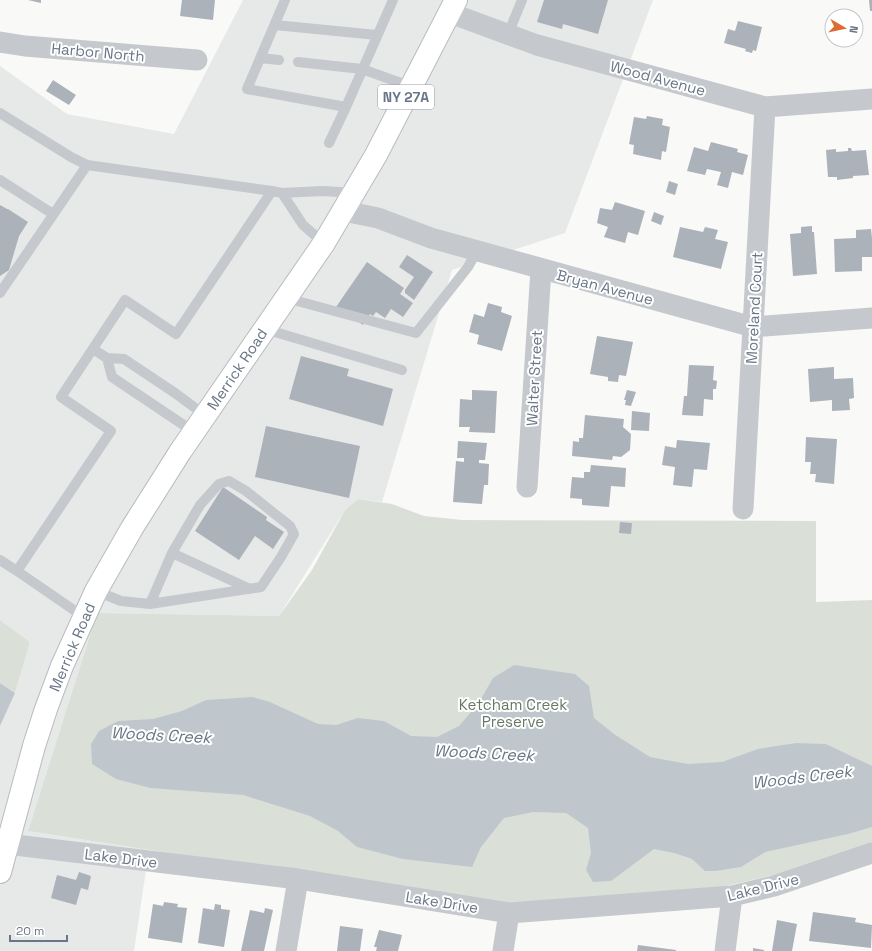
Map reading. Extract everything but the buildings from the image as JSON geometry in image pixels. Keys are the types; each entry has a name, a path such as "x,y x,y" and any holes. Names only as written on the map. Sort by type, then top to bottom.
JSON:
{"main road":[{"name":"Merrick Road","path":"0,872 34,746 62,666 96,591 132,528 200,424 324,243 376,156 453,7"}],"street":[{"name":"Wood Avenue","path":"453,7 508,34 537,45 765,106 872,100"},
{"name":"Harbor North","path":"0,42 25,46 197,60"},
{"name":"Moreland Court","path":"743,509 765,106"},
{"name":"Bryan Avenue","path":"349,202 378,218 431,238 753,327 872,318"},
{"name":"Walter Street","path":"527,487 541,269"},
{"name":"Lake Drive","path":"7,844 298,879 509,913 732,896 774,886 872,853"},
{"path":"286,951 298,879"},
{"path":"725,951 732,896"},
{"path":"503,951 509,913"}],"lane":[{"path":"285,0 247,89 346,107"},
{"path":"329,143 393,0"},
{"path":"508,34 522,0"},
{"path":"275,24 377,35"},
{"path":"260,58 279,60"},
{"path":"298,62 362,69 412,87"},
{"path":"0,113 71,157 87,165 277,192 323,191 349,202"},
{"path":"0,293 87,165"},
{"path":"0,180 53,214"},
{"path":"277,192 303,225 324,243"},
{"path":"17,571 111,431 61,398 125,300 176,334 277,192"},
{"path":"286,298 416,333 468,266 478,250"},
{"path":"265,329 402,370"},
{"path":"93,349 106,358 124,359 175,393 200,424"},
{"path":"106,358 112,377 200,424"},
{"path":"96,591 121,601 150,604 261,587 294,534 290,526 246,491 229,481 219,484 200,505 172,553 150,604"},
{"path":"172,553 250,589"},
{"path":"0,560 84,617"}],"shaded area":[{"path":"243,0 653,0 565,233 452,270 382,502 358,499 345,510 279,616 97,613 28,831 149,850 134,951 0,951 0,726 15,693 30,642 0,620 0,66 67,114 174,134"}],"green space":[{"name":"Ketcham Creek Preserve","path":"358,499 392,504 424,516 462,520 816,521 816,602 872,600 872,847 822,864 709,890 505,906 28,831 97,613 279,616 312,570 345,510"},
{"path":"0,620 30,642 15,693 0,683"}],"water":[{"name":"Woods Creek","path":"514,665 575,674 589,686 594,718 614,734 650,757 688,764 722,762 758,749 796,743 826,744 872,766 872,827 848,834 765,852 741,867 716,871 705,871 692,859 674,853 654,849 611,881 593,882 586,870 591,853 588,828 566,813 533,812 504,818 481,847 472,867 403,859 357,847 338,831 310,816 243,795 150,788 116,779 92,764 91,744 99,731 118,721 153,719 182,711 206,700 252,697 270,702 318,724 336,725 358,718 384,721 411,736 437,737 459,726 478,704 493,678"},
{"path":"0,683 15,693 0,726"}]}
